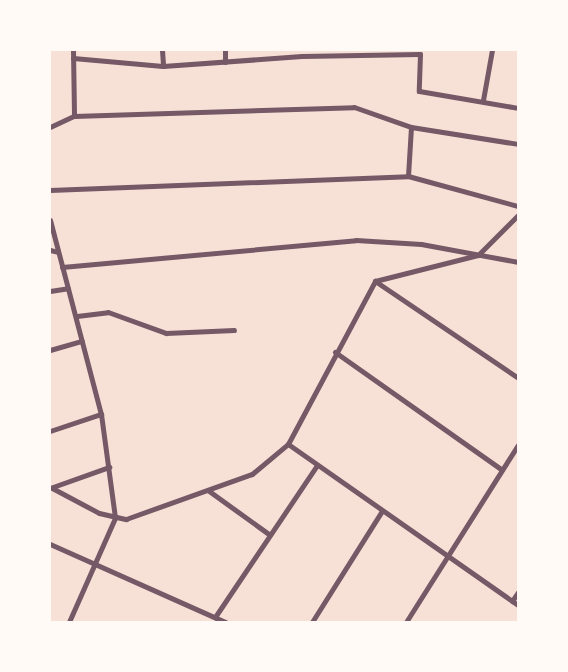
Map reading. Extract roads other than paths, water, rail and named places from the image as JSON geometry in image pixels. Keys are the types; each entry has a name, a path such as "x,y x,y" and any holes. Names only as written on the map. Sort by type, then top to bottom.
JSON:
{"street":[{"path":"73,50 74,116"},
{"path":"162,50 163,66"},
{"path":"225,50 225,62"},
{"path":"483,100 492,50"},
{"path":"73,58 163,66 225,62 302,53 421,52 419,91 483,100 518,108"},
{"path":"50,127 74,116 354,107 411,127 518,144"},
{"path":"408,176 411,127"},
{"path":"50,190 408,176 518,206"},
{"path":"51,488 116,518 137,517 252,474 288,444 334,352 375,281 478,255 518,215"},
{"path":"50,220 102,414 116,518 69,622"},
{"path":"62,267 356,240 421,244 518,262"},
{"path":"50,250 58,252"},
{"path":"375,281 518,378"},
{"path":"50,291 68,288"},
{"path":"77,316 108,312 166,333 234,330"},
{"path":"50,350 82,341"},
{"path":"334,352 502,470"},
{"path":"50,431 102,414"},
{"path":"288,444 448,558 518,605"},
{"path":"406,622 518,445"},
{"path":"215,617 317,465"},
{"path":"51,488 108,467"},
{"path":"208,492 270,536"},
{"path":"312,622 382,511"},
{"path":"50,544 96,562 225,622"},
{"path":"512,601 518,592"}]}
